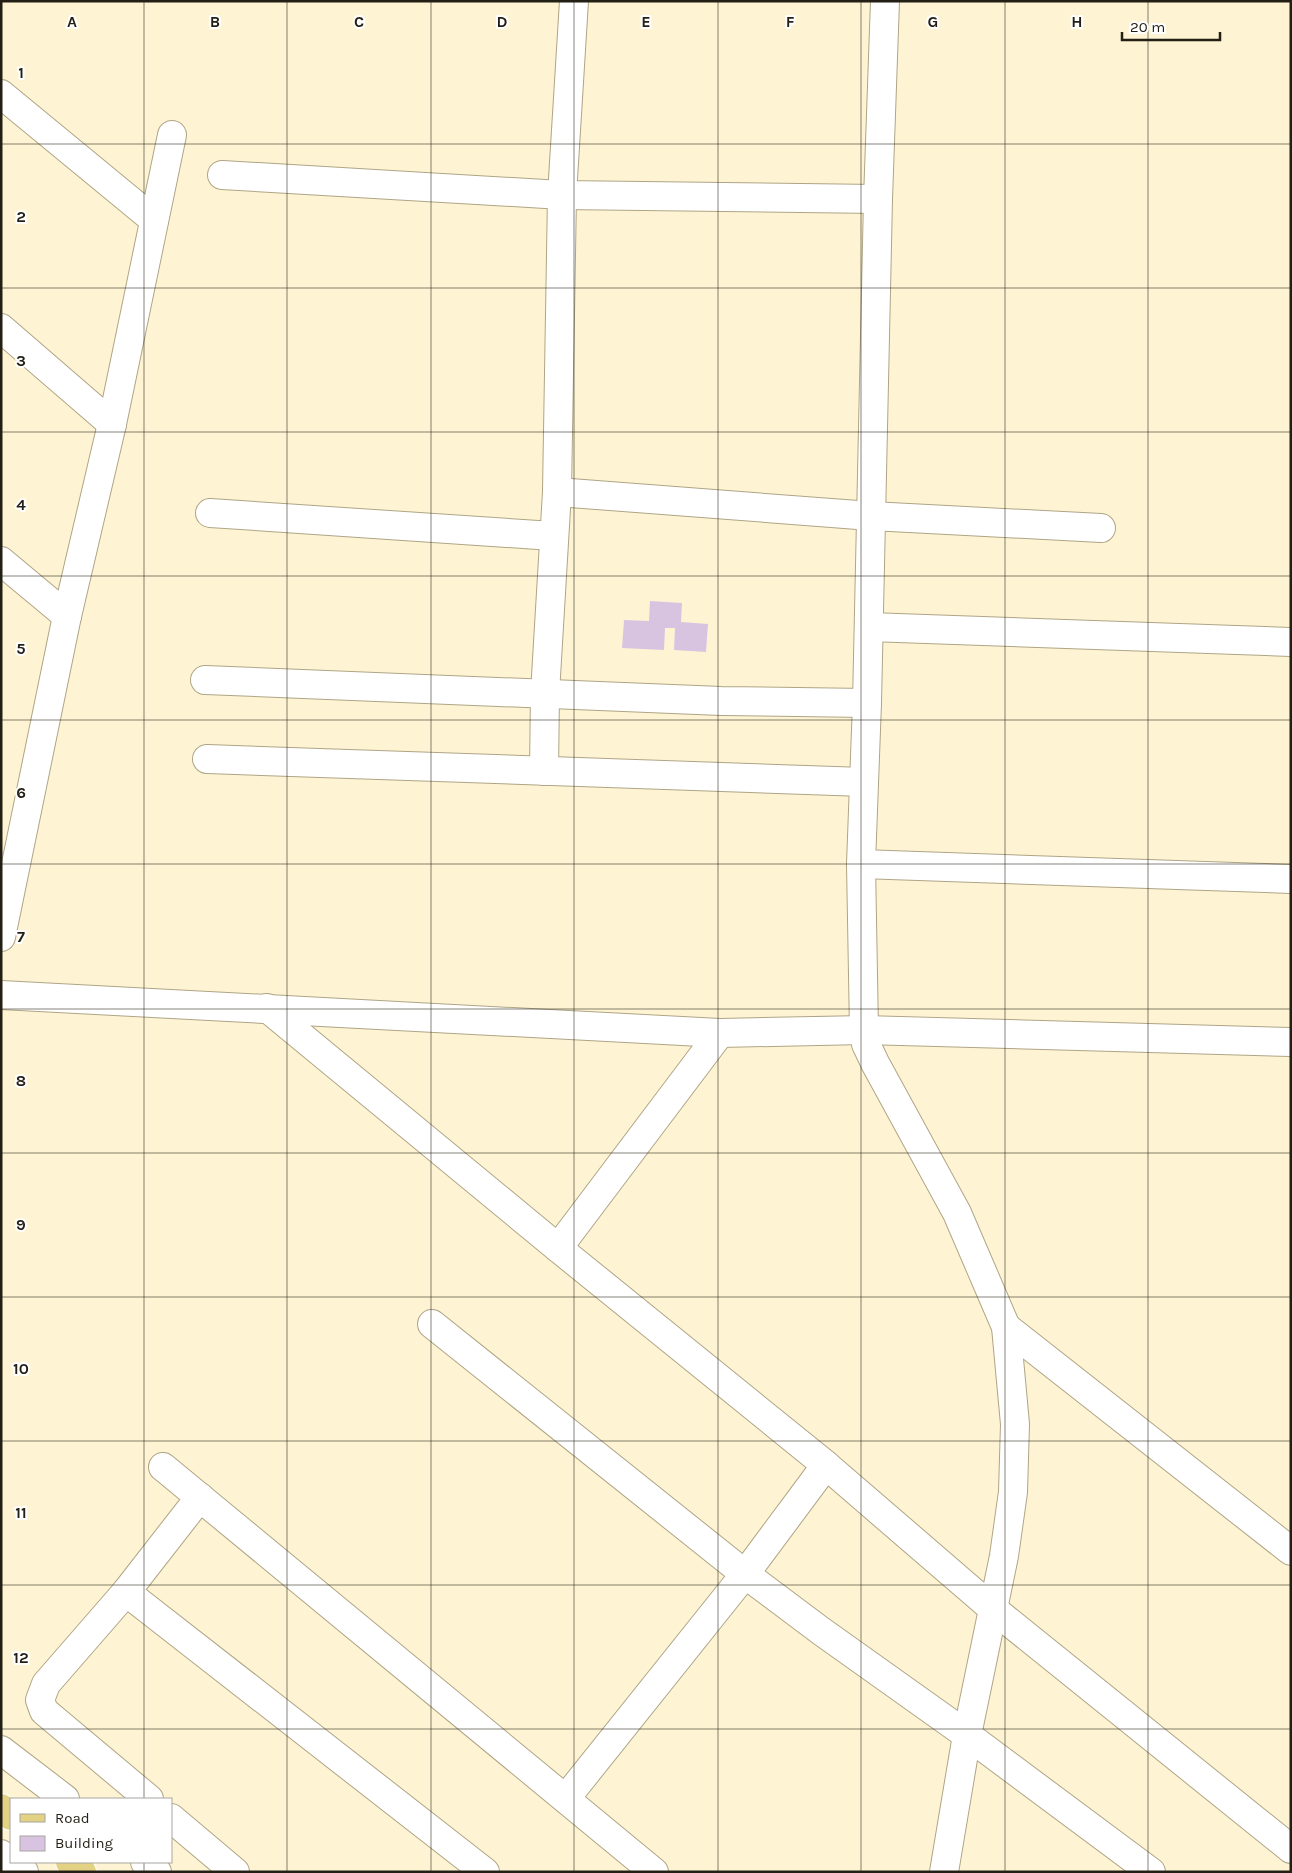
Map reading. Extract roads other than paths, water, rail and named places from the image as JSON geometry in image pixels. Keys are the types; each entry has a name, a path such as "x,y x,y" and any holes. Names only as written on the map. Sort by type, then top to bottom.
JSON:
{"main road":[{"path":"71,1863 82,1872"}],"street":[{"path":"544,771 545,693 557,492 562,195 574,1"},
{"path":"885,1 878,199 867,703 861,864 864,1030 866,1044 875,1063 957,1213 1006,1327 1015,1424 1013,1492 1004,1556 967,1735 944,1872"},
{"path":"1,94 154,220"},
{"path":"1,937 67,616 112,424 172,135"},
{"path":"222,174 562,195 878,199"},
{"path":"1,328 112,424"},
{"path":"557,492 871,516 1101,528"},
{"path":"210,513 553,536"},
{"path":"1,561 67,616"},
{"path":"869,627 1291,642"},
{"path":"205,680 721,701 867,703"},
{"path":"207,758 864,782"},
{"path":"861,864 1291,879"},
{"path":"1,995 720,1033 864,1030 1291,1042"},
{"path":"267,1008 558,1248 826,1465 993,1609 1291,1849"},
{"path":"558,1248 720,1033"},
{"path":"432,1324 745,1574 821,1631 967,1735 1151,1872"},
{"path":"1006,1327 1291,1551"},
{"path":"566,1798 745,1574 826,1465"},
{"path":"163,1467 654,1872"},
{"path":"148,1798 44,1710 40,1700 46,1684 126,1592 200,1497"},
{"path":"126,1592 485,1872"},
{"path":"1,1750 64,1798"},
{"path":"172,1819 236,1872"},
{"path":"12,1863 24,1872"},
{"path":"146,1863 157,1872"}]}
